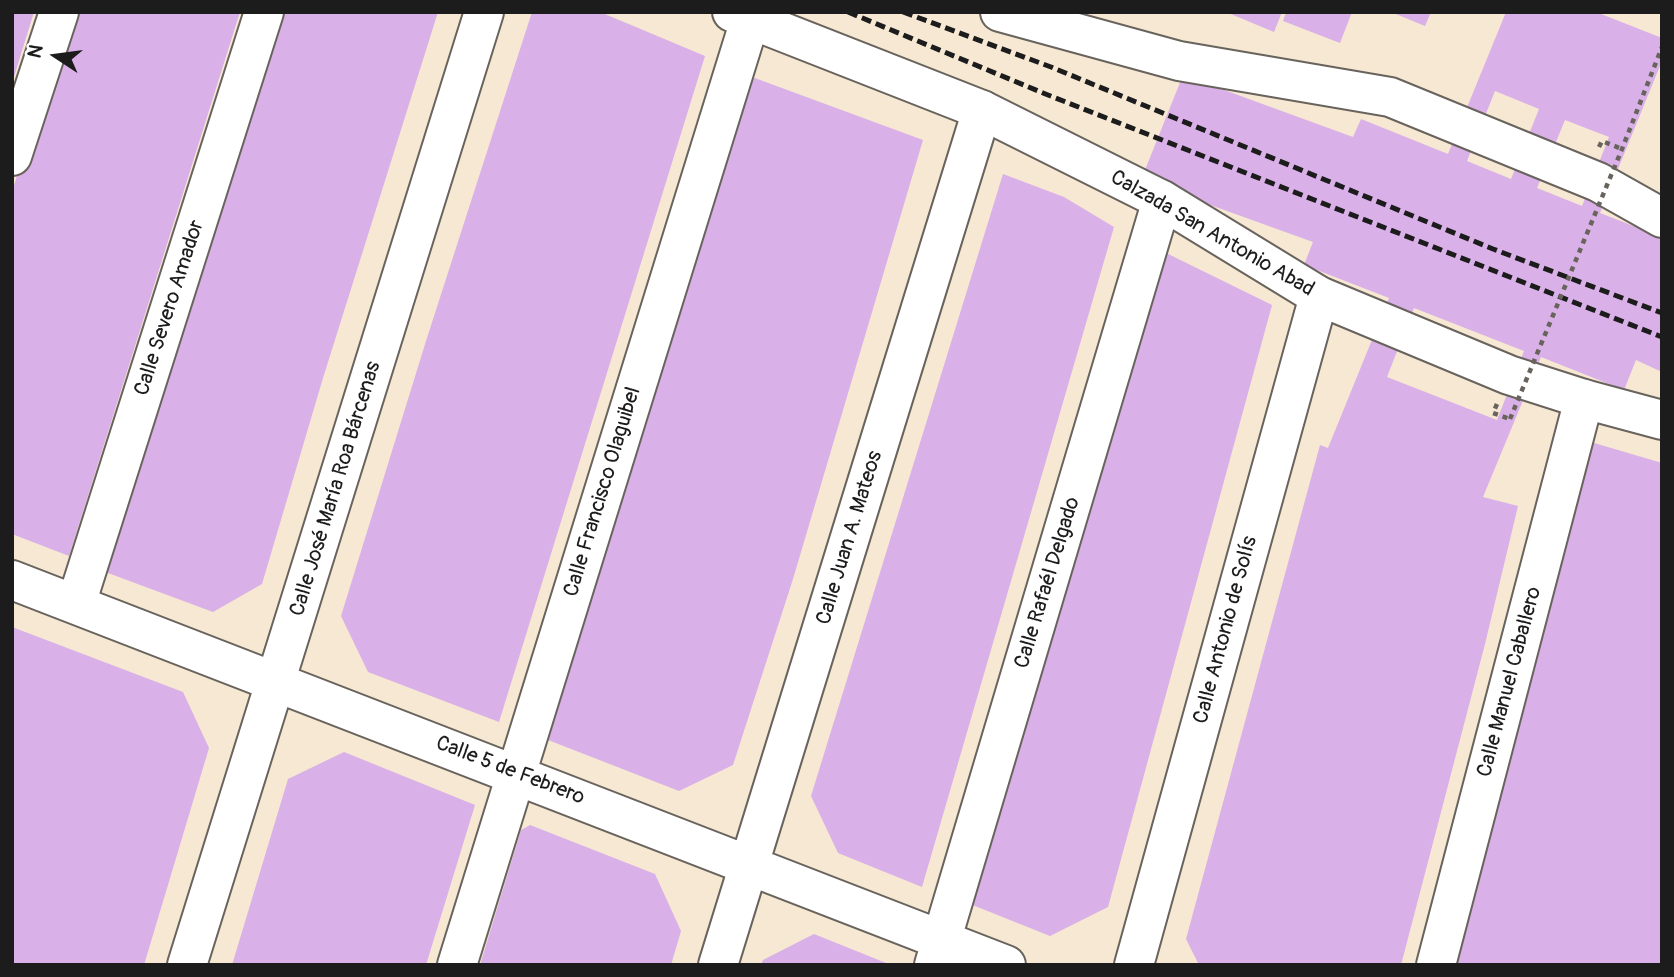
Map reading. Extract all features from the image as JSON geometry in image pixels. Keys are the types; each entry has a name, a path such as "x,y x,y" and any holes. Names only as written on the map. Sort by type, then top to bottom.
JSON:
{"main road":[{"path":"12,156 59,12"},
{"name":"Calle Severo Amador","path":"76,604 264,12"},
{"name":"Calle José María Roa Bárcenas","path":"187,965 484,12"},
{"path":"1010,14 1179,61 1390,97 1598,182 1662,218"},
{"name":"Calzada San Antonio Abad","path":"741,16 982,110 1162,200 1319,296 1509,375 1662,420"},
{"name":"Calle Francisco Olaguibel","path":"457,965 741,16"},
{"name":"Calle Juan A. Mateos","path":"718,965 982,110"},
{"name":"Calle Rafaél Delgado","path":"938,952 1162,200"},
{"name":"Calle Antonio de Solís","path":"1134,965 1319,296"},
{"name":"Calle Manuel Caballero","path":"1436,965 1584,399"},
{"name":"Calle 5 de Febrero","path":"12,580 750,864 938,952 1006,965"}],"path":[{"path":"1510,419 1662,47"}],"building":[{"path":"12,12 34,12 13,80 12,79"},
{"path":"68,12 240,12 69,556 12,534 12,192"},
{"path":"276,12 438,12 323,378 262,584 213,612 100,570"},
{"path":"532,12 600,12 705,56 499,722 368,672 341,616"},
{"path":"1226,12 1282,12 1274,32"},
{"path":"1286,12 1352,12 1340,43 1283,21"},
{"path":"1391,12 1431,12 1425,26"},
{"path":"1506,12 1596,12 1662,38 1662,61 1600,213 1662,237 1662,372 1636,360 1624,390 1541,357 1483,497 1518,506 1485,644 1401,965 1199,965 1186,939 1320,445 1328,448 1389,298 1304,265 1313,242 1141,180 1183,75 1353,137 1361,119 1448,154","holes":["1495,91 1539,109 1511,179 1467,161","1565,120 1609,137 1582,206 1537,188","1414,308 1524,351 1497,420 1387,377"]},
{"path":"752,77 923,140 793,579 733,765 679,791 548,740"},
{"path":"1003,174 1064,197 1114,227 922,887 838,853 811,796"},
{"path":"1160,250 1272,305 1108,907 1050,936 970,904"},
{"path":"1584,440 1662,463 1662,965 1454,965"},
{"path":"12,627 183,692 209,748 144,965 12,965"},
{"path":"344,752 475,805 426,965 232,965 288,779"},
{"path":"530,825 655,874 681,931 671,965 480,965 521,830"},
{"path":"814,934 891,965 761,965 763,960"}],"railway":[{"path":"848,12 1043,93 1662,337"},
{"path":"903,12 1051,67 1493,249 1662,313"}]}
